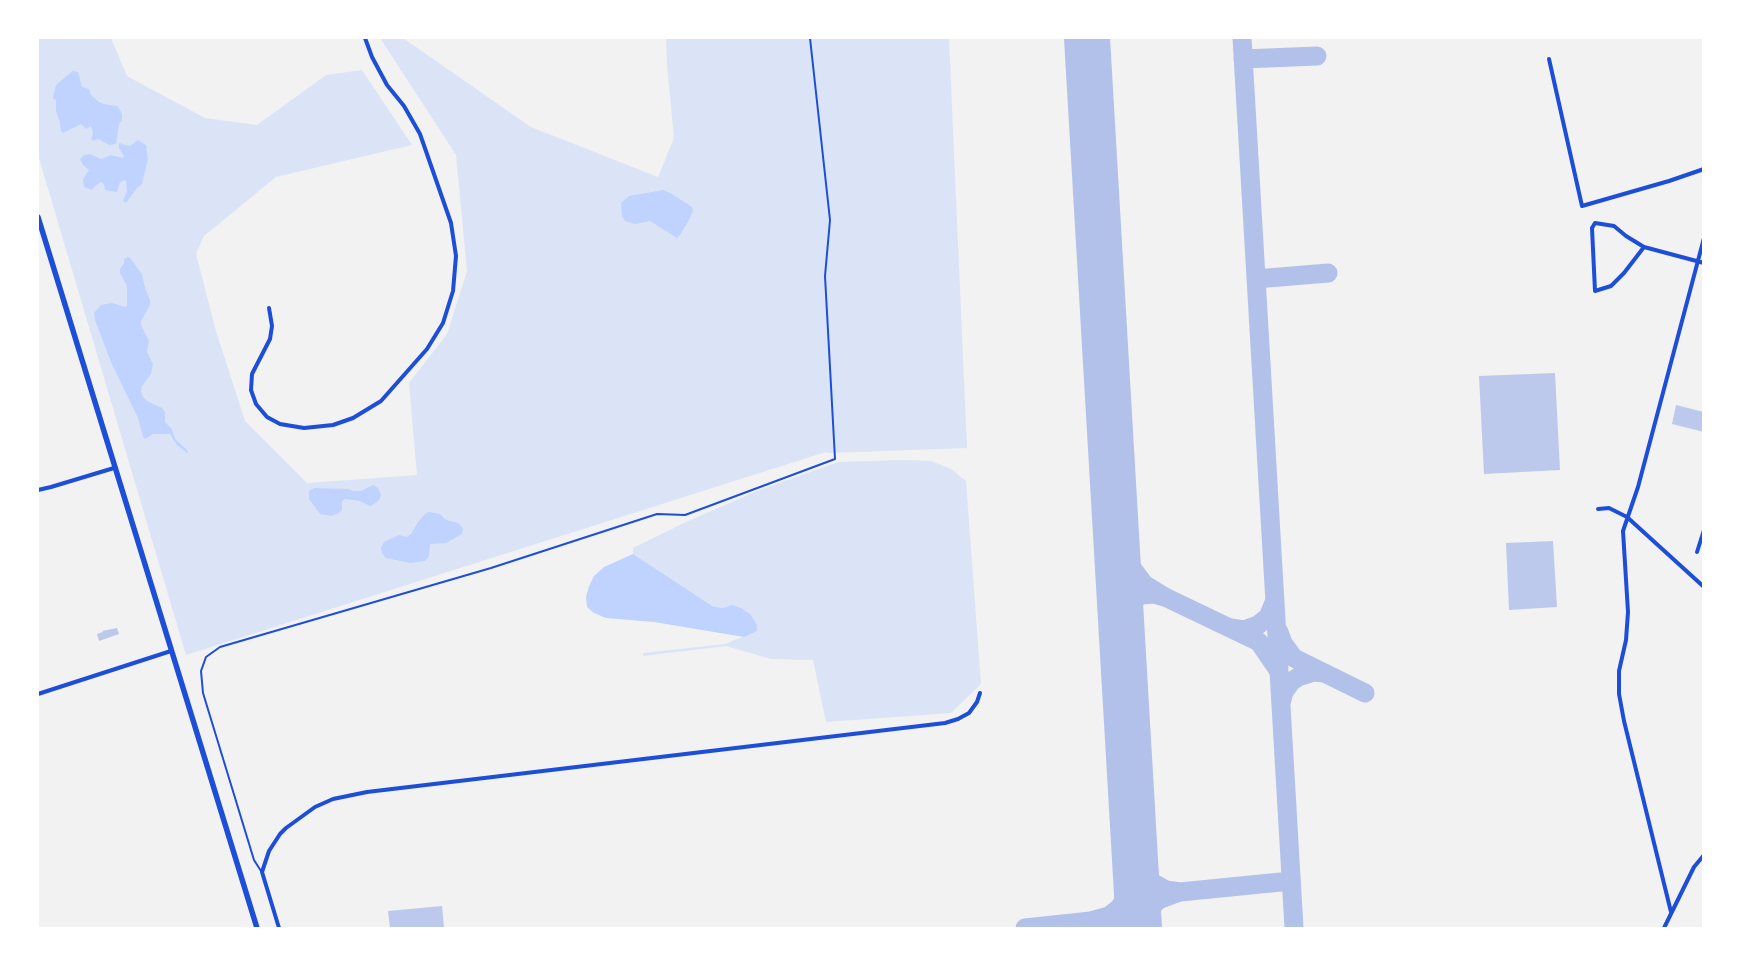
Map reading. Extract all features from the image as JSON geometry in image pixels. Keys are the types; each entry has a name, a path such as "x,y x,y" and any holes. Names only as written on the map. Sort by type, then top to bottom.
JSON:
{"main road":[{"path":"38,216 257,928"}],"street":[{"path":"269,308 272,326 270,339 252,374 251,390 256,404 267,417 280,424 304,428 333,425 353,418 381,401 427,349 443,323 453,291 456,256 451,223 420,134 404,106 387,85 372,58 365,38"},
{"path":"1549,59 1582,206 1704,169"},
{"path":"1644,247 1624,273 1611,286 1595,291 1592,228 1595,223 1608,224 1644,247 1704,263"},
{"path":"1671,912 1624,722 1619,694 1619,671 1626,640 1628,612 1623,532 1638,487 1696,261 1704,238"},
{"path":"38,490 51,488 114,468"},
{"path":"1598,509 1609,508 1627,517 1704,587"},
{"path":"1697,552 1704,530"},
{"path":"38,694 171,651"},
{"path":"278,928 262,872 269,851 286,828 324,802 367,792 938,724 958,719 969,713 977,702 980,693"},
{"path":"1664,928 1694,867 1704,855"}],"lane":[{"path":"262,872 254,860 203,693 201,671 206,657 220,647 491,568 656,514 685,515 835,459 825,276 830,220 810,38"}],"shaded area":[{"path":"38,38 111,38 127,76 205,118 257,125 326,75 362,70 412,145 276,177 204,236 196,254 216,331 245,421 307,483 417,475 409,383 447,334 467,271 456,155 380,38 403,38 531,127 658,177 674,138 666,38 949,38 967,448 826,452 186,655 38,155"},
{"path":"931,461 951,469 966,481 981,684 951,713 826,722 813,660 771,659 726,646 643,656 643,653 725,644 757,631 732,605 722,608 712,606 700,600 633,554 633,548 757,491 838,462"}],"water":[{"path":"73,71 78,72 82,87 89,89 91,95 99,102 117,106 120,110 122,120 119,124 116,144 109,145 98,139 93,141 91,139 93,134 91,126 86,129 81,124 63,133 61,131 56,111 56,100 53,99 55,88 57,84"},
{"path":"138,140 146,145 148,159 142,184 126,203 123,201 127,191 125,180 120,182 117,192 105,190 104,184 101,182 92,190 84,187 83,179 89,170 80,159 84,155 90,154 101,159 111,155 123,158 119,143 130,146"},
{"path":"663,190 692,207 693,211 689,220 677,238 650,221 635,224 625,221 622,216 621,203 629,196"},
{"path":"128,257 142,274 150,300 150,305 141,321 141,325 149,341 147,352 153,364 151,374 142,386 141,391 147,401 162,408 165,412 165,422 187,453 177,445 170,434 153,434 145,439 143,437 138,418 111,362 95,320 94,313 101,305 112,303 127,306 127,286 120,273 120,269 124,259"},
{"path":"373,485 378,488 381,495 374,504 370,506 360,501 345,499 342,501 342,510 331,516 320,514 309,499 309,491 314,488 361,491"},
{"path":"429,512 440,514 446,520 458,523 463,528 462,534 446,543 430,544 429,556 425,561 410,563 386,558 381,548 384,542 399,535 407,537 418,522"},
{"path":"633,554 712,606 722,608 732,605 741,608 750,614 757,625 757,631 744,637 654,622 606,618 594,613 587,607 586,597 594,576 604,567"}],"building":[{"path":"1555,373 1560,470 1484,474 1479,376"},
{"path":"1676,405 1704,412 1704,432 1672,424"},
{"path":"1553,541 1557,607 1509,610 1506,543"},
{"path":"117,628 119,634 99,641 97,634"},
{"path":"442,906 444,928 390,928 388,911"}],"taxiway":[{"path":"1242,38 1294,928"},
{"path":"1243,59 1317,56"},
{"path":"1256,279 1328,273"},
{"path":"1116,533 1129,564 1144,584 1165,597 1259,642 1278,670"},
{"path":"1121,620 1130,603 1141,595 1154,594 1164,597"},
{"path":"1231,628 1244,630 1258,625 1268,617 1275,600"},
{"path":"1279,632 1283,643 1294,658 1365,693"},
{"path":"1281,703 1284,692 1291,682 1298,677 1314,672 1324,673"},
{"path":"1135,860 1148,880 1166,890 1180,892 1291,881"},
{"path":"1091,921 1109,916 1120,907 1129,891 1135,867"},
{"path":"1140,928 1146,913 1158,900 1179,892"},
{"path":"1025,928 1091,921 1114,928"}],"runway":[{"path":"1087,38 1139,928"}]}
